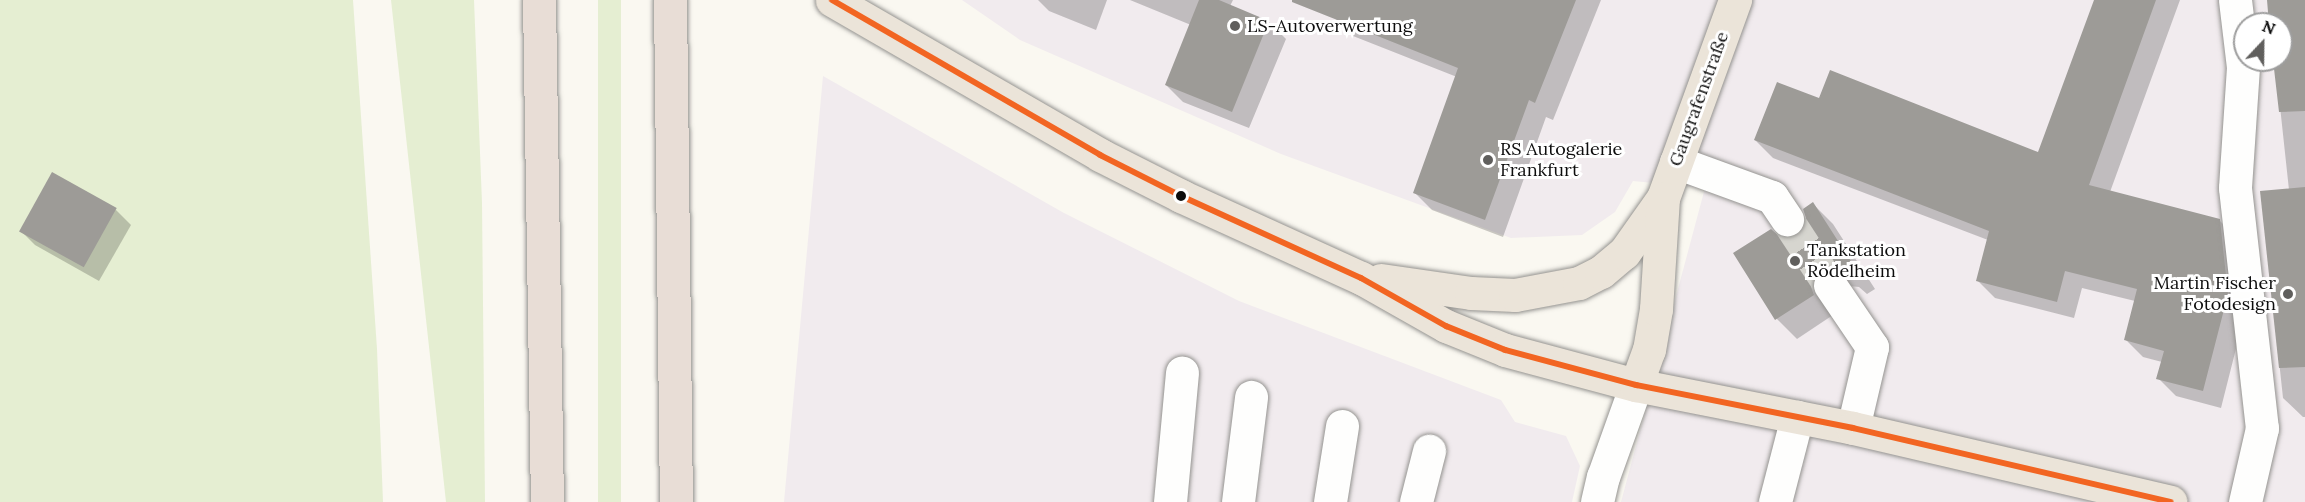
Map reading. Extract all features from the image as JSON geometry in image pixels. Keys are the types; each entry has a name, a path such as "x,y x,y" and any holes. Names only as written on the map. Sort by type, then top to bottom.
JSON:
{"highway":[{"path":"539,0 547,502"},
{"path":"670,0 676,502"}],"main road":[{"path":"832,0 1100,155 1181,196 1361,278 1446,326 1505,350 1636,385 1853,428 2171,502"},
{"name":"Gaugrafenstraße","path":"1361,278 1471,294 1515,295 1579,283 1601,272 1624,253 1663,198 1735,0"},
{"name":"Gaugrafenstraße","path":"1636,385 1649,350 1656,309 1663,198"}],"street":[{"path":"2235,0 2243,67 2235,188 2262,428 2245,502"},
{"path":"1676,162 1772,197 1787,219"},
{"path":"1830,285 1872,347 1853,428"},
{"path":"1170,502 1182,373"},
{"path":"1597,502 1603,477 1636,385"},
{"path":"1238,502 1251,397"},
{"path":"1775,502 1797,417"},
{"path":"1330,502 1342,426"},
{"path":"1416,502 1429,451"}],"shaded area":[{"path":"962,0 2305,0 2305,502 1621,502 1705,188 1633,181 1615,212 1582,235 1511,238 1281,154 1020,40"},
{"path":"823,76 1064,213 1239,301 1501,400 1515,422 1566,436 1580,466 1572,502 784,502"}],"green space":[{"path":"0,0 353,0 377,349 383,502 0,502"},
{"path":"391,0 474,0 482,203 485,502 446,502"},
{"path":"598,0 621,0 621,502 598,502"}],"building":[{"path":"1199,0 1219,0 1269,21 1232,112 1165,85"},
{"path":"1292,0 1576,0 1535,103 1529,100 1485,220 1413,193 1458,68 1292,2"},
{"path":"2094,0 2156,0 2089,185 2220,219 2228,294 2203,391 2156,379 2164,351 2124,340 2137,289 2065,271 2057,302 1976,281 1989,231 1754,140 1777,82 1819,98 1830,70 2038,152"},
{"path":"2267,0 2305,0 2305,111 2279,112 2274,72 2293,72 2293,12 2268,12"},
{"path":"52,172 117,208 84,267 19,231"},
{"name":"Martin Fischer Fotodesign","path":"2305,187 2305,367 2279,368 2260,191"},
{"name":"Tankstation Rödelheim","path":"1813,202 1856,269 1846,275 1838,268 1828,266 1820,269 1813,277 1811,287 1814,295 1775,320 1733,253 1771,229 1779,236 1789,238 1797,235 1804,227 1806,218 1803,209"}],"tunnel":[{"path":"1787,219 1830,285"}],"transit line":[{"path":"832,0 1100,155 1181,196 1361,278 1446,326 1505,350 1636,385 1853,428 2171,502"}],"place":[{"name":"LS-Autoverwertung","path":"1235,26"},
{"name":"RS Autogalerie Frankfurt","path":"1488,160"},
{"name":"Tankstation Rödelheim","path":"1795,261"},
{"name":"Martin Fischer Fotodesign","path":"2288,294"}]}
